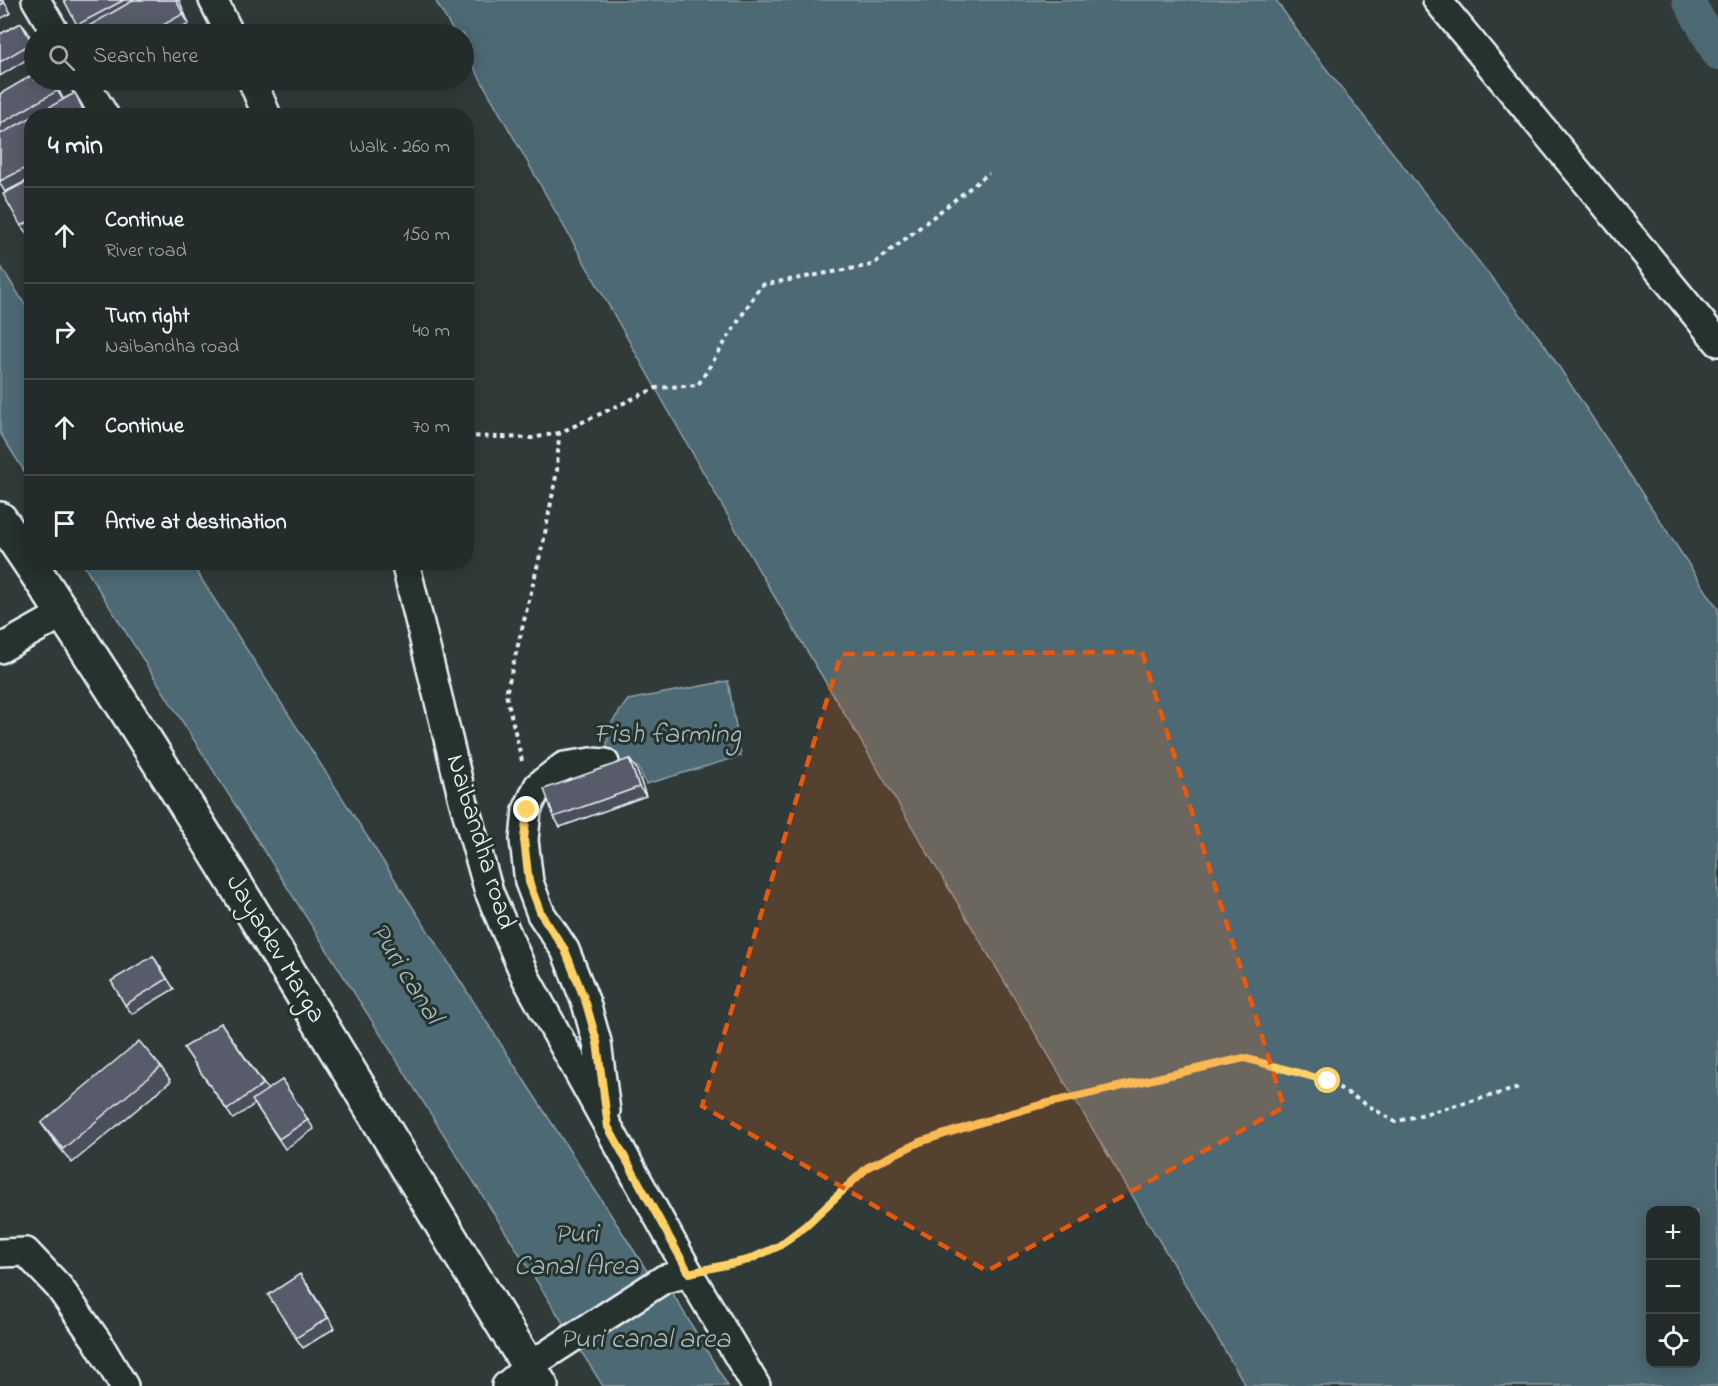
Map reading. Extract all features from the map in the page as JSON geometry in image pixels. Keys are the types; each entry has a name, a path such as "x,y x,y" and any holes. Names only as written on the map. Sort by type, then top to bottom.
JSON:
{"main road":[{"name":"Jayadev Marga","path":"0,519 24,554"},
{"name":"Jayadev Marga","path":"35,570 216,851 525,1380"}],"street":[{"path":"36,0 50,24"},
{"path":"213,0 225,24"},
{"path":"1437,0 1718,342"},
{"path":"89,90 100,108"},
{"path":"256,90 264,108"},
{"name":"Naibandha road","path":"407,570 463,800 489,892 526,978 608,1127 676,1276 756,1386"},
{"path":"0,649 64,613"},
{"path":"605,763 591,762 564,766 538,786 527,810 524,840 529,882 541,914 565,950 586,1003 597,1042 608,1127"},
{"path":"0,1252 26,1252 34,1260 65,1296 97,1341 124,1386"},
{"path":"525,1380 572,1337 676,1276"}],"path":[{"path":"474,436 532,438 558,433 656,388 698,385 761,285 872,265 990,173"},
{"path":"527,810 522,762 506,694 544,539 557,471 558,433"},
{"path":"676,1276 748,1260 779,1246 805,1226 868,1167 920,1142 1040,1105 1244,1058 1328,1081 1395,1122 1519,1088"}],"highlighted area":[{"path":"1142,652 1284,1107 987,1271 702,1106 841,654"}],"water":[{"path":"435,0 1276,0 1305,42 1544,344 1718,609 1718,1386 1246,1386 761,574 474,68 474,24 449,24"},
{"path":"0,265 24,303 24,471 0,433"},
{"name":"Puri Canal Area","path":"86,570 196,570 649,1274 664,1279 728,1386 603,1386"},
{"name":"Fish farming","path":"728,681 741,756 646,784 638,767 610,773 605,763 609,726 628,700"}],"building":[{"path":"64,0 124,0 79,24 76,24"},
{"path":"134,0 176,0 183,14 165,24 92,24"},
{"path":"21,23 24,28 24,48 0,62 0,34"},
{"path":"24,80 24,90 57,91 24,108 0,124 0,94"},
{"path":"75,93 82,108 48,108"},
{"path":"24,121 24,169 0,181 0,134"},
{"path":"24,183 24,224 21,226 3,194"},
{"path":"629,759 639,787 554,817 544,789"},
{"path":"153,956 167,979 125,1005 111,981"},
{"path":"221,1023 263,1084 227,1110 184,1048"},
{"path":"139,1041 161,1067 63,1149 41,1123"},
{"path":"282,1080 308,1120 279,1139 252,1100"},
{"path":"300,1274 328,1318 296,1338 268,1295"}],"waterway":[{"path":"1688,0 1718,54"}],"route":[{"path":"527,810 524,840 529,882 541,914 565,950 586,1003 597,1042 608,1127 689,1273 748,1260 779,1246 805,1226 868,1167 920,1142 998,1117 1040,1105 1244,1058 1328,1081"}],"water label":[{"name":"Puri canal","path":"405,974"},
{"name":"Puri canal area","path":"645,1340"}]}
